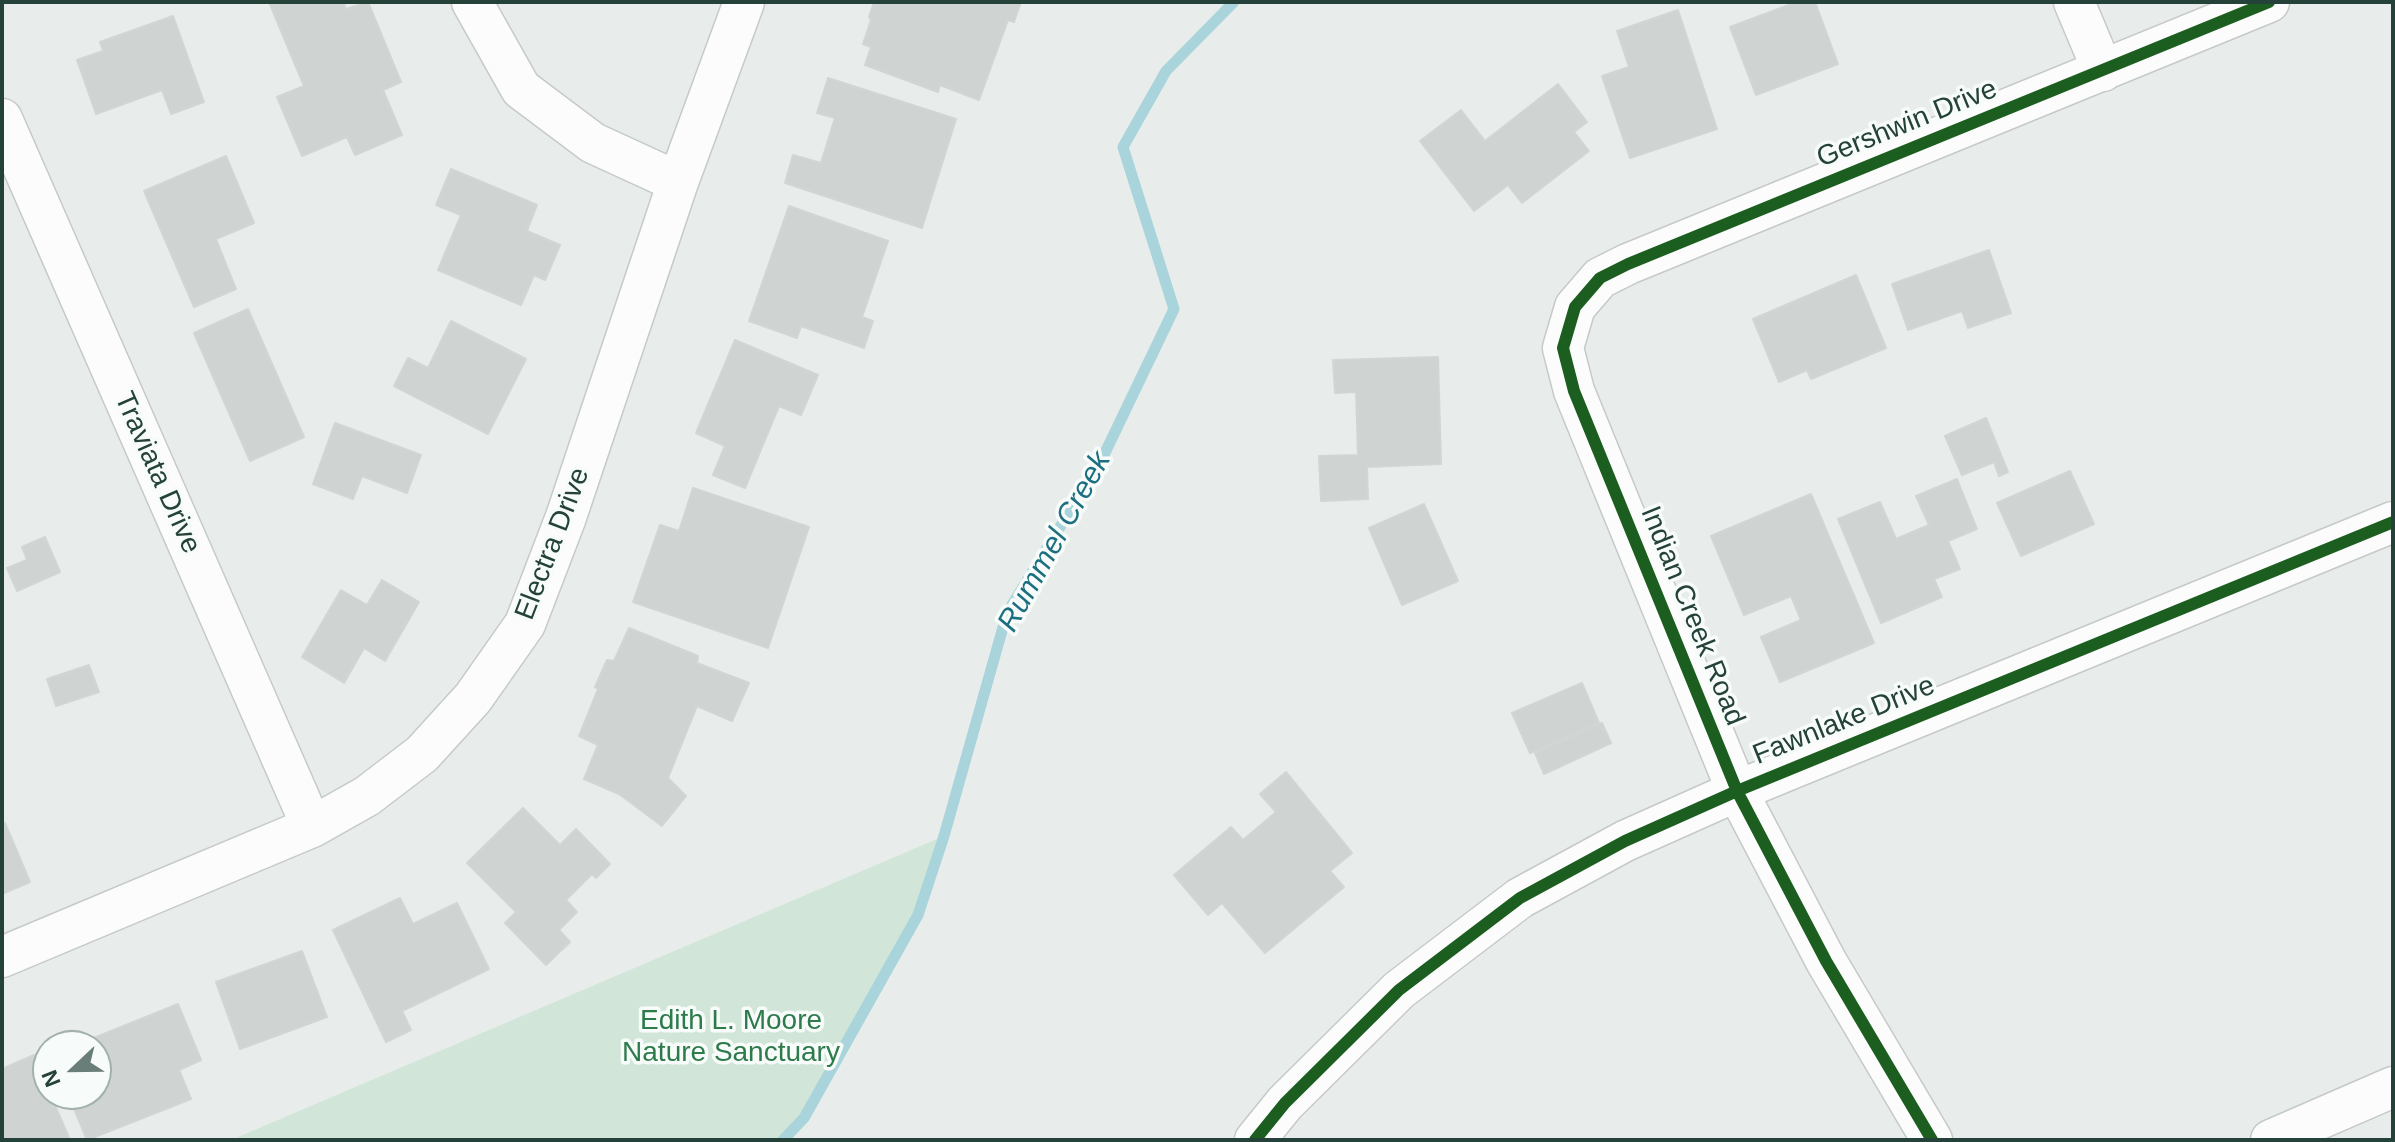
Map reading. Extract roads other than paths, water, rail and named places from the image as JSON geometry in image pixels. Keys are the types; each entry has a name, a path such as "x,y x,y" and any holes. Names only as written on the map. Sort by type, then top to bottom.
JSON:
{"street":[{"path":"472,2 521,89 593,143 678,182"},
{"name":"Electra Drive","path":"2,957 312,827 367,796 422,754 473,698 525,624 566,517 678,182 744,2"},
{"path":"2074,2 2103,71"},
{"name":"Gershwin Drive","path":"1575,307 1600,278 1628,264 2269,2"},
{"name":"Traviata Drive","path":"2,119 312,827"},
{"name":"Indian Creek Road","path":"1575,307 1563,348 1574,391 1737,791 1826,961 1932,1140"},
{"name":"Fawnlake Drive","path":"1255,1140 1285,1103 1399,990 1520,898 1625,841 1737,791 2393,522"},
{"path":"2271,1140 2393,1087"}],"waterway":[{"name":"Rummel Creek","path":"783,1140 804,1118 918,915 944,836 1007,613 1102,459 1174,309 1123,147 1166,71 1234,2"}],"park label":[{"name":"Edith L. Moore Nature Sanctuary","path":"731,1037"}]}
